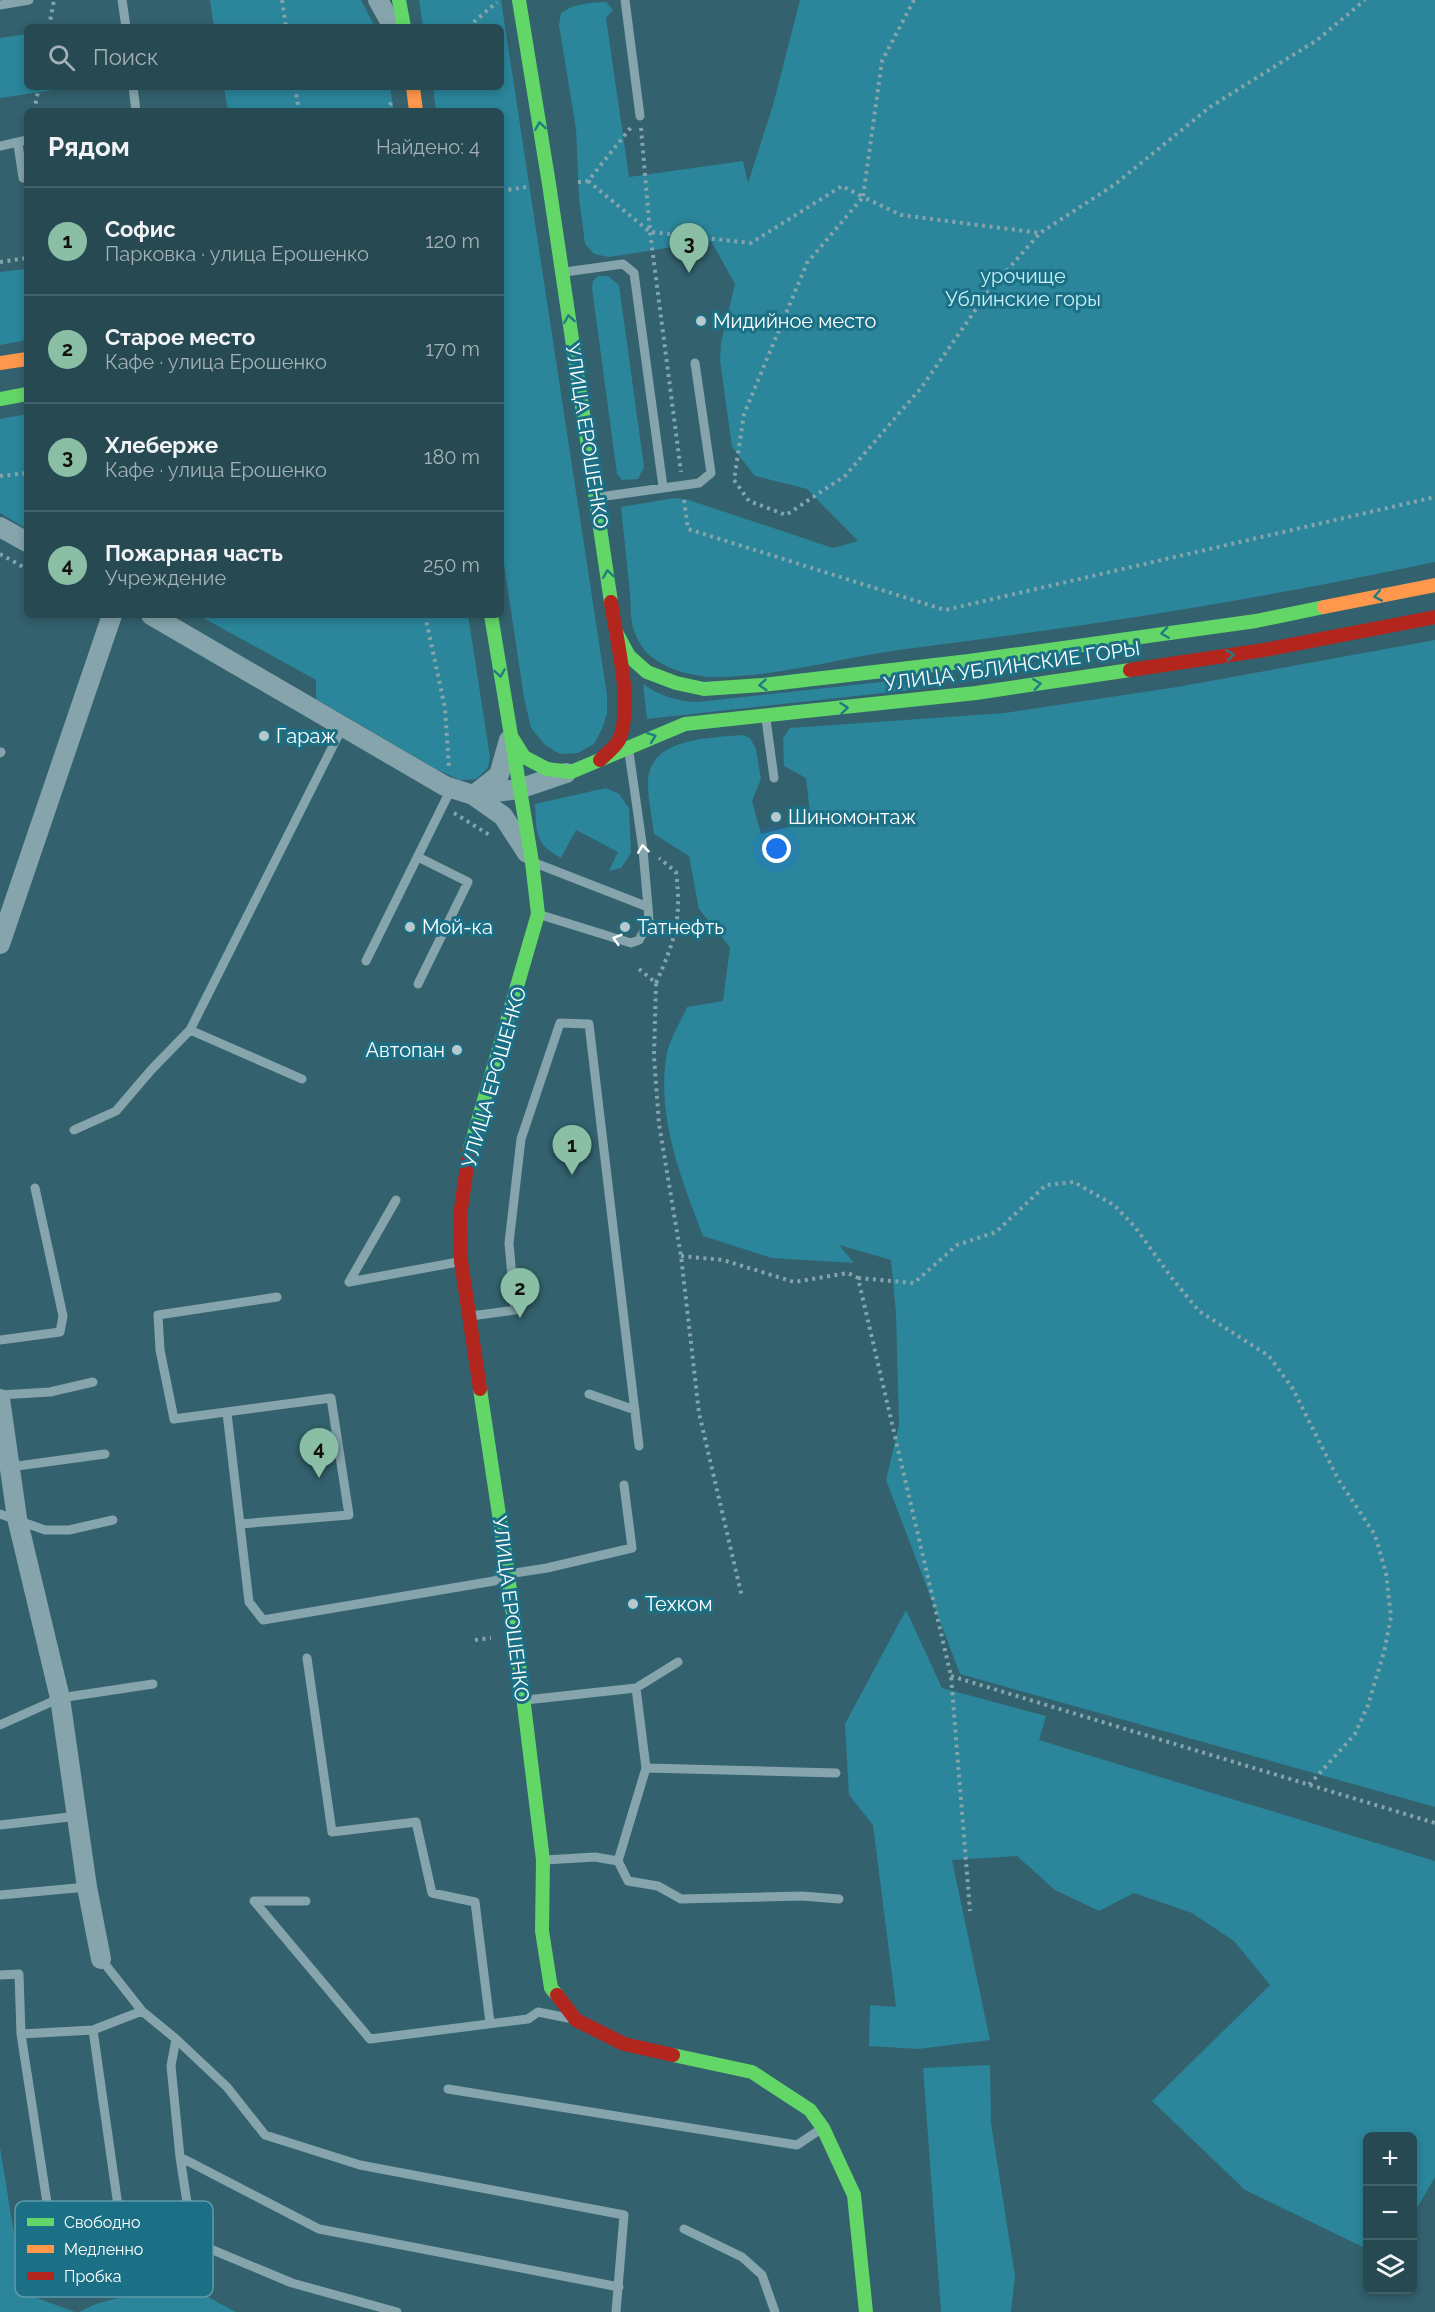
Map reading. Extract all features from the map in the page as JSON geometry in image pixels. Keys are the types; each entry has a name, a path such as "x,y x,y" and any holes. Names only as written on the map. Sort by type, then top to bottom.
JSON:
{"main road":[{"path":"399,0 403,24"},
{"name":"УЛИЦА ЕРОШЕНКО","path":"510,735 524,757 547,769 571,771 599,761 618,742 624,721 625,698 522,1"},
{"path":"413,90 416,108"},
{"path":"0,363 24,359"},
{"path":"0,399 24,395"},
{"name":"УЛИЦА УБЛИНСКИЕ ГОРЫ","path":"616,632 629,656 647,672 676,683 704,689 762,685 969,661 1256,621 1435,585"},
{"name":"УЛИЦА УБЛИНСКИЕ ГОРЫ","path":"599,761 685,724 976,693 1253,652 1435,617"},
{"name":"УЛИЦА ЕРОШЕНКО","path":"491,618 532,862 538,914 469,1154 460,1216 461,1261 508,1574 524,1700 543,1860 542,1931 551,1988 576,2019 624,2044 752,2072 810,2110 823,2128 854,2195 867,2312"}],"street":[{"path":"378,0 391,24"},
{"path":"0,527 24,540"},
{"path":"0,944 111,618"},
{"path":"156,618 448,787 473,795 503,816 532,862"},
{"name":"УЛИЦА ЕРОШЕНКО","path":"473,795 499,775 510,735"},
{"path":"473,795 519,789 571,771"},
{"path":"0,1397 10,1467 9,1516 60,1698 87,1887 101,1959"}],"lane":[{"path":"0,5 29,0"},
{"path":"122,0 126,24"},
{"path":"625,0 640,116"},
{"path":"133,90 136,108"},
{"path":"0,146 22,142 23,178"},
{"path":"562,272 623,264 634,273 663,487"},
{"path":"596,497 699,483 711,472 695,363"},
{"path":"765,716 774,778"},
{"path":"75,1130 116,1111 190,1030 343,726"},
{"path":"538,914 631,943 639,940 649,922 643,850 629,749"},
{"path":"366,961 418,857 448,787"},
{"path":"418,857 468,882 418,984"},
{"path":"532,862 648,907"},
{"path":"469,1316 515,1310 509,1243 521,1139 560,1023 589,1024 639,1446"},
{"path":"190,1030 302,1080"},
{"path":"0,1340 60,1332 63,1316 35,1188"},
{"path":"396,1200 349,1282 461,1261"},
{"path":"240,1524 349,1515 331,1398 174,1419 160,1350 158,1315 278,1297"},
{"path":"0,1397 51,1392 93,1383"},
{"path":"589,1394 634,1410"},
{"path":"227,1413 249,1602 263,1620 494,1581 508,1574 547,1568 632,1548 624,1485"},
{"path":"10,1467 105,1454"},
{"path":"9,1516 45,1530 69,1530 113,1520"},
{"path":"307,1658 332,1832 416,1821 432,1893 475,1902 490,2024"},
{"path":"524,1700 636,1688 678,1662"},
{"path":"0,1725 60,1698 153,1684"},
{"path":"636,1688 646,1768 618,1861 628,1881 658,1886 681,1899 802,1896 839,1899"},
{"path":"646,1768 836,1773"},
{"path":"0,1825 78,1816"},
{"path":"543,1860 595,1857 618,1861"},
{"path":"0,1895 87,1887"},
{"path":"306,1901 254,1901 370,2039 528,2019 538,2012 576,2019"},
{"path":"101,1959 142,2011 227,2087 265,2135 360,2165 624,2215 616,2312"},
{"path":"0,1975 19,1974 21,2034 47,2201"},
{"path":"21,2034 93,2030 142,2011"},
{"path":"93,2030 117,2201"},
{"path":"176,2039 171,2066 187,2201"},
{"path":"448,2089 797,2145 823,2128"},
{"path":"180,2157 319,2229 619,2287"},
{"path":"684,2229 742,2257 762,2276 775,2312"},
{"path":"213,2250 292,2283 397,2312"}],"path":[{"path":"50,24 54,0"},
{"path":"282,0 286,24"},
{"path":"472,24 500,0"},
{"path":"914,0 882,61 863,197 807,263 744,414 734,480 749,501 786,514 845,476 921,388 988,292 1040,233 1114,184 1210,107 1317,40 1365,0"},
{"path":"35,108 38,90"},
{"path":"296,90 298,108"},
{"path":"588,181 650,232 751,243 842,186 902,216 1040,233"},
{"path":"504,191 532,187"},
{"path":"0,262 24,258"},
{"path":"0,476 24,473"},
{"path":"945,610 1435,497"},
{"path":"0,554 24,567"},
{"path":"426,618 445,708 450,764 448,787"},
{"path":"643,850 657,856 675,872 680,903 672,948 656,983 654,1057 659,1124 681,1256 699,1413 742,1597"},
{"path":"639,969 656,983"},
{"path":"681,1256 723,1260 794,1282 848,1273 858,1278 914,1283 957,1245 996,1232 1046,1185 1074,1182 1114,1205 1135,1227 1199,1311 1269,1356 1293,1389 1338,1479 1375,1535 1386,1574 1391,1617 1384,1652 1368,1705 1355,1734 1309,1785"},
{"path":"858,1278 951,1676 970,1911"},
{"path":"475,1640 490,1638"},
{"path":"951,1676 1435,1823"}],"green space":[{"path":"210,0 361,0 373,24 214,24"},
{"path":"419,0 501,0 607,695 607,713 602,729 594,744 578,753 560,754 545,745 531,728 524,698 504,564 504,108 436,108 433,90 504,90 504,24 423,24"},
{"name":"урочище Ублинские горы","path":"800,0 1435,0 1435,562 1172,611 882,653 759,674 712,677 697,675 673,669 650,656 639,642 632,622 621,507 675,498 689,500 833,548 858,541 807,489 755,476 732,447 720,360 721,343 735,284 711,241 609,257 594,254 585,244 579,198 576,129 559,25 561,13 577,5 588,3 606,2 613,10 606,18 629,177 743,161 748,183 773,105"},
{"path":"24,34 24,90 54,90 0,98 0,38"},
{"path":"224,90 390,90 394,108 228,108"},
{"path":"24,269 24,340 0,345 0,272"},
{"path":"598,276 608,276 619,285 644,467 638,479 622,480 617,474 592,288 593,281"},
{"path":"24,415 24,527 0,513 0,419"},
{"path":"203,618 468,618 490,757 488,768 476,779 460,780 438,770 316,699 316,680"},
{"path":"1435,640 1435,1807 960,1674 886,1480 899,1425 896,1313 891,1260 839,1245 854,1263 772,1258 703,1236 687,1193 668,1127 664,1081 667,1052 687,1007 723,1001 730,947 699,909 689,856 654,834 648,783 651,768 658,757 670,748 699,739 715,737 743,735 750,738 756,749 761,779 752,801 761,834 811,822 806,778 784,766 783,738 790,728 1005,713 1177,687"},
{"path":"917,678 919,689 647,719 643,684 669,697 697,702"},
{"path":"606,788 619,794 629,808 631,853 621,868 609,871 618,852 576,830 561,858 541,842 537,830 535,804"},
{"path":"906,1610 942,1688 1046,1716 1039,1740 1435,1861 1435,2177 1417,2208 1417,2132 1363,2132 1363,2247 1245,2190 1152,2101 1270,1985 1234,1941 1192,1913 1134,1893 1099,1911 1055,1890 1017,1856 952,1860 990,2040 918,2049 869,2046 870,2005 896,2007 873,1825 849,1795 845,1724"},
{"path":"990,2065 991,2123 1015,2276 1011,2312 941,2312 923,2068"},
{"path":"0,2147 15,2240 15,2297 34,2297 75,2312 0,2312"},
{"path":"121,2297 208,2297 236,2312 79,2312 96,2304"}],"traffic: fast":[{"path":"399,0 403,24"},
{"path":"519,0 549,184 611,602"},
{"path":"0,399 24,395"},
{"path":"616,632 629,656 647,672 676,683 704,689 762,685 969,661 1256,621 1324,607"},
{"path":"469,1152 538,914 532,862 491,618"},
{"path":"511,736 524,757 547,769 571,772 685,724 976,693 1130,670"},
{"path":"480,1389 508,1574 543,1860 542,1931 551,1988 557,1995"},
{"path":"673,2055 752,2072 810,2110 823,2128 854,2195 866,2312"}],"traffic: slow":[{"path":"413,90 416,108"},
{"path":"0,363 24,359"},
{"path":"1324,607 1435,585"}],"traffic: jam":[{"path":"600,760 619,740 625,709 623,672 611,602"},
{"path":"1130,670 1264,650 1435,617"},
{"path":"469,1152 460,1216 461,1261 480,1389"},
{"path":"557,1995 576,2020 624,2044 673,2055"}],"place":[{"name":"Хлеберже","path":"689,273"},
{"name":"Мидийное место","path":"701,321"},
{"name":"Гараж","path":"264,736"},
{"name":"Шиномонтаж","path":"776,817"},
{"name":"Мой-ка","path":"410,927"},
{"name":"Татнефть","path":"625,927"},
{"name":"Автопан","path":"457,1050"},
{"name":"Софис","path":"572,1175"},
{"name":"Старое место","path":"520,1318"},
{"name":"Пожарная часть","path":"319,1478"},
{"name":"Техком","path":"633,1604"}]}
